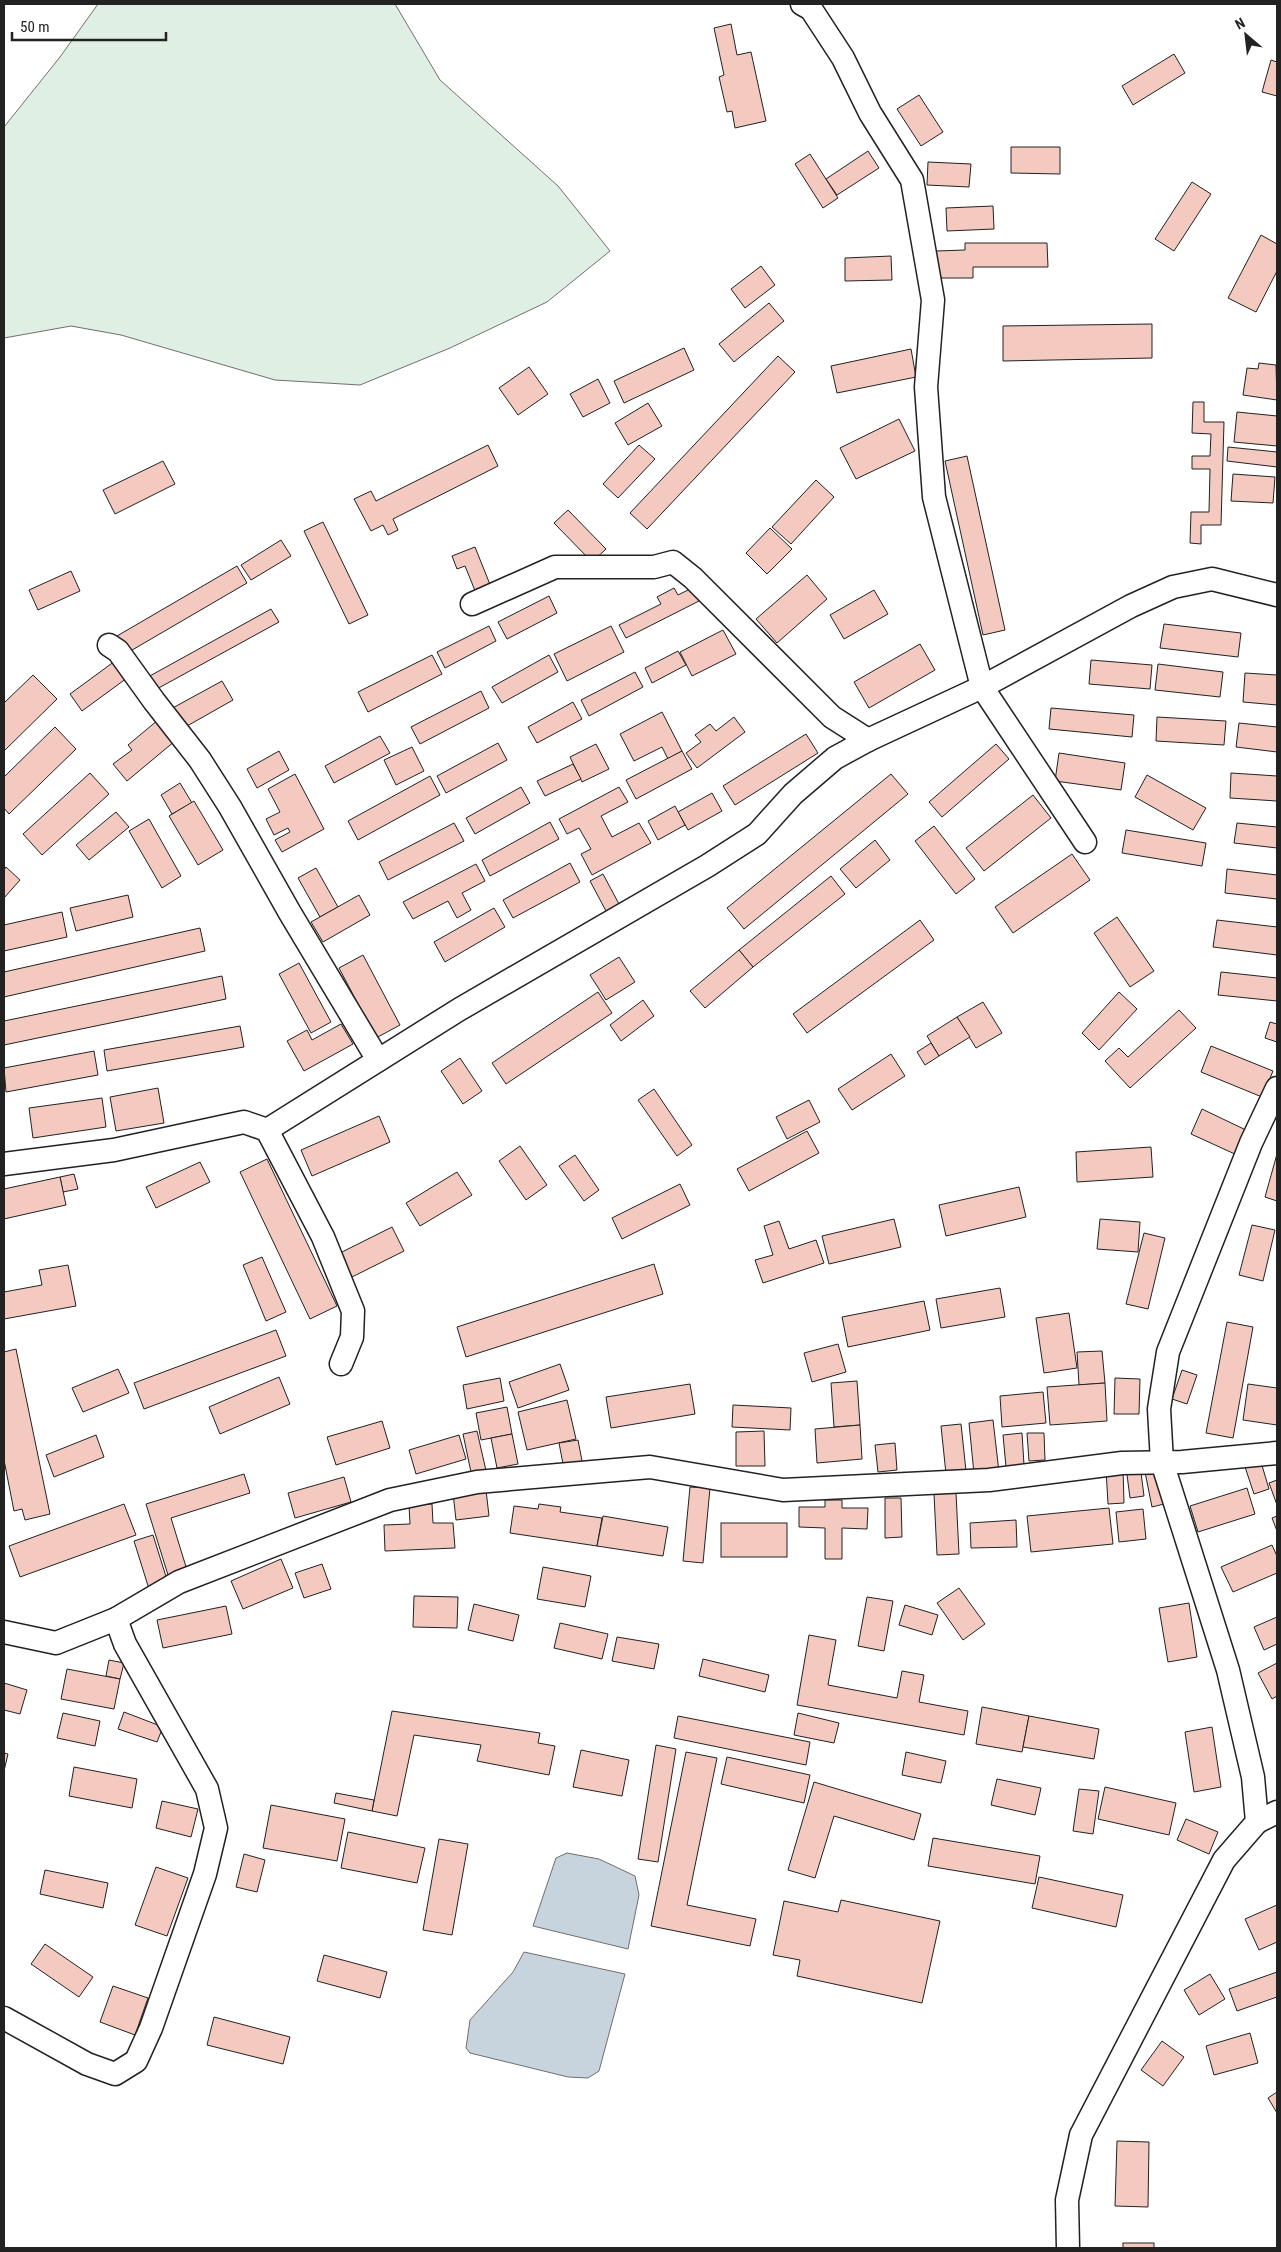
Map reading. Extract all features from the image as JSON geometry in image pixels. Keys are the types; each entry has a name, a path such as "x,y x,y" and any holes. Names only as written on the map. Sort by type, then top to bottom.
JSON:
{"street":[{"path":"802,4 811,9 843,58 870,113 912,180 933,300 926,387 934,497 982,687 1085,842"},
{"path":"472,604 555,566 654,567 673,562 693,578 832,717 868,740"},
{"path":"267,1130 460,1009 708,866 757,834 793,794 835,758 868,740 982,687 1131,606 1172,586 1212,579 1277,590"},
{"path":"109,645 118,651 204,766 378,1060"},
{"path":"1257,1822 1253,1777 1228,1670 1162,1462 1158,1409 1168,1352 1251,1143 1277,1088"},
{"path":"4,1164 114,1150 244,1122 267,1130 324,1237 353,1311 352,1337 341,1364"},
{"path":"4,1632 56,1643 116,1619 179,1582 390,1500 477,1482 650,1467 783,1490 989,1480 1122,1463 1238,1458 1277,1453"},
{"path":"4,2018 87,2064 115,2074 136,2061 151,2028 205,1874 216,1828 207,1789 125,1644 116,1619"},
{"path":"1068,2248 1067,2200 1081,2136 1224,1860 1257,1822 1277,1812"}],"green space":[{"path":"98,4 395,4 440,80 558,186 610,251 547,302 450,348 360,385 275,380 121,335 71,326 4,338 4,127 60,57"}],"shaded area":[{"path":"567,1853 599,1859 635,1876 639,1895 628,1949 533,1926 556,1858"},
{"path":"524,1952 625,1974 599,2071 588,2078 568,2077 470,2053 466,2048 470,2020 513,1972"}],"building":[{"path":"731,24 737,55 751,52 766,121 735,128 732,111 727,112 719,77 724,75 714,28"},
{"path":"1174,54 1185,73 1133,105 1122,86"},
{"path":"1271,60 1277,62 1277,96 1262,92"},
{"path":"919,95 943,132 921,146 897,109"},
{"path":"1011,147 1060,147 1060,174 1011,173"},
{"path":"868,151 879,168 837,195 826,179"},
{"path":"810,154 838,198 823,208 795,164"},
{"path":"928,162 971,164 969,187 927,185"},
{"path":"1192,182 1211,194 1174,251 1155,239"},
{"path":"993,206 994,229 947,231 946,208"},
{"path":"1261,235 1277,244 1277,271 1256,312 1228,298"},
{"path":"965,243 1047,243 1048,267 973,267 973,278 936,278 936,251 965,250"},
{"path":"891,256 892,280 845,281 845,258"},
{"path":"761,266 775,285 745,308 731,289"},
{"path":"769,303 784,321 734,362 719,344"},
{"path":"1152,324 1152,358 1003,361 1003,326"},
{"path":"684,348 694,370 624,403 614,381"},
{"path":"911,349 916,377 837,393 831,366"},
{"path":"778,356 795,372 647,529 630,513"},
{"path":"1259,363 1276,365 1277,400 1243,395 1247,368 1258,369"},
{"path":"529,367 548,394 518,415 499,388"},
{"path":"598,379 610,403 583,417 570,394"},
{"path":"1193,402 1204,402 1204,422 1224,422 1221,525 1201,525 1201,544 1190,543 1191,512 1209,512 1210,469 1192,469 1192,456 1210,456 1211,434 1192,433"},
{"path":"648,403 662,426 628,445 615,423"},
{"path":"1237,412 1277,416 1277,446 1234,442"},
{"path":"899,419 915,451 856,479 840,448"},
{"path":"488,445 498,466 393,519 398,530 388,535 383,525 371,531 354,499 371,491 376,501"},
{"path":"639,445 655,459 618,498 603,484"},
{"path":"1228,447 1277,452 1277,467 1227,461"},
{"path":"967,456 1005,630 983,635 945,461"},
{"path":"163,461 175,484 115,514 103,490"},
{"path":"1233,474 1275,477 1273,503 1231,501"},
{"path":"816,480 834,497 791,544 772,527"},
{"path":"568,510 606,549 592,562 554,523"},
{"path":"323,522 368,615 349,624 304,531"},
{"path":"770,528 792,549 767,574 746,553"},
{"path":"281,540 291,556 251,580 241,565"},
{"path":"475,547 493,592 478,598 465,566 457,569 452,556"},
{"path":"237,566 247,583 127,653 117,636"},
{"path":"71,571 80,591 38,610 29,590"},
{"path":"807,575 827,599 777,643 756,619"},
{"path":"674,588 678,595 692,588 699,601 626,638 619,625 661,604 657,597"},
{"path":"874,590 888,614 844,639 830,615"},
{"path":"549,596 557,613 507,639 498,622"},
{"path":"271,609 279,622 155,690 148,677"},
{"path":"1164,624 1241,633 1238,657 1160,648"},
{"path":"489,626 496,641 445,668 437,652"},
{"path":"611,626 624,652 567,681 554,654"},
{"path":"723,630 736,654 692,676 680,652"},
{"path":"920,644 935,670 869,708 854,682"},
{"path":"678,651 686,665 652,683 645,668"},
{"path":"432,655 442,674 368,712 358,692"},
{"path":"549,655 558,672 502,703 492,687"},
{"path":"1091,660 1152,665 1150,689 1089,684"},
{"path":"115,661 127,678 82,711 70,694"},
{"path":"1158,664 1223,672 1220,697 1155,690"},
{"path":"635,672 643,687 589,716 581,700"},
{"path":"1245,673 1277,675 1277,705 1243,702"},
{"path":"33,675 57,699 4,751 4,703"},
{"path":"222,681 233,700 180,730 169,710"},
{"path":"481,691 489,708 420,744 411,727"},
{"path":"573,702 582,719 537,743 528,727"},
{"path":"1051,708 1134,715 1132,737 1049,729"},
{"path":"662,712 682,751 668,759 662,747 634,761 620,734"},
{"path":"734,717 745,732 697,768 686,753 701,742 695,735 710,724 716,731"},
{"path":"1157,717 1226,721 1224,745 1156,741"},
{"path":"158,720 175,741 127,781 113,764 132,750 128,745"},
{"path":"1239,723 1277,727 1277,752 1236,747"},
{"path":"55,727 76,749 9,814 4,808 4,777"},
{"path":"806,734 818,753 735,805 723,786"},
{"path":"380,736 390,753 334,783 325,766"},
{"path":"498,743 507,760 446,793 437,776"},
{"path":"596,744 609,769 582,782 570,757"},
{"path":"996,744 1009,759 942,817 929,802"},
{"path":"412,747 424,771 396,785 384,760"},
{"path":"279,751 289,770 257,788 247,769"},
{"path":"682,751 692,769 636,799 626,780"},
{"path":"1059,753 1125,763 1121,790 1055,781"},
{"path":"573,764 581,779 545,796 537,781"},
{"path":"90,773 109,794 42,855 23,834"},
{"path":"1231,773 1277,776 1277,801 1230,798"},
{"path":"295,774 324,829 282,852 275,840 290,832 288,828 274,835 266,819 280,812 268,789"},
{"path":"891,774 908,794 744,929 727,908"},
{"path":"1147,775 1206,808 1193,830 1135,797"},
{"path":"430,776 440,795 358,840 348,821"},
{"path":"180,783 192,803 172,814 161,795"},
{"path":"521,787 530,803 475,834 466,818"},
{"path":"619,787 628,802 601,816 612,837 639,823 651,843 592,875 581,854 591,849 579,828 567,834 559,819"},
{"path":"712,793 722,811 688,830 678,812"},
{"path":"1033,795 1051,818 984,871 966,848"},
{"path":"194,801 223,850 198,865 169,816"},
{"path":"675,806 685,825 658,840 648,821"},
{"path":"116,812 129,827 89,860 76,845"},
{"path":"149,819 181,876 162,888 129,831"},
{"path":"550,822 559,839 490,876 482,860"},
{"path":"454,823 464,841 388,880 379,862"},
{"path":"1237,823 1277,827 1277,848 1234,843"},
{"path":"934,826 975,879 956,894 915,841"},
{"path":"1126,830 1206,843 1202,866 1122,853"},
{"path":"875,840 890,860 856,888 840,869"},
{"path":"1072,854 1090,880 1013,933 995,907"},
{"path":"570,863 580,882 513,918 503,900"},
{"path":"476,864 485,881 462,893 471,910 457,918 448,901 413,919 403,902"},
{"path":"6,867 20,880 4,898 4,870"},
{"path":"316,868 338,907 320,917 298,878"},
{"path":"1227,869 1277,875 1277,899 1225,893"},
{"path":"603,874 619,904 606,911 590,881"},
{"path":"831,876 845,894 753,967 739,950"},
{"path":"128,895 133,917 76,931 70,908"},
{"path":"359,895 370,915 323,942 311,922"},
{"path":"494,908 505,927 445,962 434,942"},
{"path":"62,912 67,937 4,951 4,925"},
{"path":"1117,917 1154,971 1130,987 1094,933"},
{"path":"920,920 934,940 807,1033 793,1014"},
{"path":"1217,920 1277,927 1277,955 1213,947"},
{"path":"200,928 205,951 4,997 4,972"},
{"path":"739,950 753,967 705,1008 690,991"},
{"path":"363,955 400,1025 376,1038 339,968"},
{"path":"619,957 635,982 606,1000 590,975"},
{"path":"299,963 331,1022 311,1033 279,974"},
{"path":"1221,972 1277,978 1277,1001 1218,995"},
{"path":"222,976 226,999 4,1045 4,1021"},
{"path":"598,992 612,1013 506,1084 492,1063"},
{"path":"1119,992 1137,1009 1099,1050 1082,1033"},
{"path":"643,1000 654,1016 621,1041 610,1025"},
{"path":"983,1002 1002,1033 976,1048 957,1017"},
{"path":"1179,1010 1196,1028 1130,1088 1105,1061 1119,1048 1128,1057"},
{"path":"957,1017 970,1037 939,1056 927,1036"},
{"path":"1270,1022 1277,1024 1277,1042 1265,1038"},
{"path":"341,1024 353,1044 304,1071 287,1041 307,1030 312,1040"},
{"path":"240,1026 244,1047 107,1071 104,1050"},
{"path":"931,1043 939,1056 925,1065 917,1052"},
{"path":"1211,1046 1273,1071 1262,1097 1201,1072"},
{"path":"94,1051 98,1075 6,1092 4,1068"},
{"path":"891,1054 905,1076 852,1110 838,1089"},
{"path":"460,1058 482,1091 463,1104 441,1071"},
{"path":"158,1088 164,1123 116,1131 110,1097"},
{"path":"654,1089 692,1145 677,1156 638,1100"},
{"path":"102,1098 106,1127 33,1138 29,1108"},
{"path":"809,1100 820,1122 787,1139 776,1117"},
{"path":"1202,1109 1248,1131 1237,1155 1191,1134"},
{"path":"379,1116 390,1142 312,1176 301,1150"},
{"path":"807,1131 819,1153 749,1191 737,1169"},
{"path":"520,1146 547,1185 526,1200 499,1161"},
{"path":"1151,1147 1153,1177 1077,1182 1076,1152"},
{"path":"1277,1154 1277,1201 1265,1197"},
{"path":"575,1155 599,1190 584,1201 559,1166"},
{"path":"267,1159 337,1306 310,1319 240,1172"},
{"path":"200,1162 210,1182 156,1208 146,1187"},
{"path":"457,1172 472,1195 420,1226 406,1203"},
{"path":"74,1174 78,1189 63,1192 60,1177"},
{"path":"60,1177 66,1205 4,1219 4,1189"},
{"path":"680,1184 690,1205 622,1239 612,1218"},
{"path":"1019,1187 1026,1217 946,1236 939,1205"},
{"path":"894,1219 901,1247 829,1264 822,1236"},
{"path":"1100,1219 1140,1222 1138,1252 1097,1249"},
{"path":"779,1221 789,1249 816,1240 824,1263 763,1283 755,1260 773,1255 764,1226"},
{"path":"1252,1225 1275,1230 1263,1281 1239,1275"},
{"path":"392,1227 404,1251 352,1277 340,1253"},
{"path":"1144,1233 1165,1238 1148,1309 1126,1304"},
{"path":"262,1257 286,1312 266,1321 243,1265"},
{"path":"654,1264 663,1294 466,1357 457,1327"},
{"path":"68,1265 76,1306 4,1319 4,1292 42,1285 39,1270"},
{"path":"1000,1288 1005,1317 941,1328 936,1299"},
{"path":"924,1301 930,1330 848,1347 842,1317"},
{"path":"1069,1313 1077,1368 1044,1373 1036,1318"},
{"path":"1227,1322 1253,1327 1233,1438 1206,1433"},
{"path":"276,1330 286,1356 144,1409 134,1383"},
{"path":"838,1344 846,1372 812,1382 804,1353"},
{"path":"16,1349 50,1514 25,1520 22,1509 14,1511 4,1460 4,1352"},
{"path":"1102,1351 1105,1383 1079,1385 1077,1352"},
{"path":"560,1364 569,1390 518,1408 509,1382"},
{"path":"118,1369 129,1393 83,1412 72,1388"},
{"path":"1182,1370 1197,1375 1187,1404 1172,1399"},
{"path":"279,1377 290,1404 220,1434 209,1407"},
{"path":"500,1378 504,1401 467,1409 463,1385"},
{"path":"1115,1378 1140,1379 1139,1414 1114,1414"},
{"path":"857,1381 860,1425 834,1427 831,1383"},
{"path":"1105,1383 1107,1421 1050,1425 1047,1387"},
{"path":"690,1384 695,1414 611,1428 606,1397"},
{"path":"1248,1384 1277,1388 1277,1425 1243,1420"},
{"path":"1043,1392 1046,1423 1002,1427 1000,1396"},
{"path":"567,1400 576,1439 527,1450 518,1412"},
{"path":"733,1405 791,1408 790,1430 732,1427"},
{"path":"507,1407 512,1434 481,1440 476,1413"},
{"path":"993,1420 999,1472 974,1474 969,1423"},
{"path":"382,1421 390,1448 336,1465 327,1437"},
{"path":"961,1424 966,1471 946,1474 941,1426"},
{"path":"860,1425 862,1459 817,1463 815,1429"},
{"path":"477,1431 487,1475 472,1477 463,1434"},
{"path":"764,1431 765,1466 736,1466 736,1432"},
{"path":"1022,1433 1024,1465 1006,1467 1003,1435"},
{"path":"1027,1433 1044,1433 1045,1460 1029,1461"},
{"path":"512,1434 518,1464 497,1468 491,1438"},
{"path":"96,1435 104,1457 54,1477 46,1455"},
{"path":"459,1435 466,1459 416,1474 409,1450"},
{"path":"578,1440 583,1466 564,1469 559,1443"},
{"path":"895,1443 897,1470 878,1472 875,1445"},
{"path":"1261,1462 1269,1489 1254,1494 1245,1467"},
{"path":"1140,1465 1144,1496 1130,1498 1126,1467"},
{"path":"1106,1469 1123,1469 1124,1503 1108,1504"},
{"path":"1156,1470 1164,1504 1152,1507 1145,1472"},
{"path":"244,1474 250,1493 171,1518 187,1570 168,1575 146,1504"},
{"path":"344,1477 351,1502 295,1518 288,1493"},
{"path":"1277,1480 1277,1505 1269,1483"},
{"path":"690,1487 710,1488 703,1563 683,1561"},
{"path":"1247,1488 1255,1514 1198,1532 1190,1506"},
{"path":"486,1490 489,1516 456,1520 453,1493"},
{"path":"956,1493 959,1554 937,1555 934,1494"},
{"path":"885,1498 901,1498 902,1537 885,1538"},
{"path":"825,1500 842,1500 842,1508 868,1508 867,1529 842,1528 842,1559 825,1559 825,1528 799,1527 799,1507 825,1507"},
{"path":"124,1504 136,1535 20,1577 9,1546"},
{"path":"432,1504 433,1523 453,1523 455,1548 385,1551 384,1525 410,1524 409,1505"},
{"path":"539,1504 561,1507 560,1512 602,1518 597,1546 510,1533 514,1506 538,1509"},
{"path":"1109,1508 1113,1544 1031,1552 1027,1516"},
{"path":"1143,1509 1146,1539 1119,1542 1116,1512"},
{"path":"603,1516 668,1527 663,1556 597,1546"},
{"path":"1277,1516 1277,1531 1272,1518"},
{"path":"1016,1520 1017,1547 971,1548 970,1523"},
{"path":"721,1523 787,1523 787,1557 721,1557"},
{"path":"153,1535 168,1583 149,1589 134,1541"},
{"path":"1272,1545 1277,1556 1277,1573 1233,1592 1221,1567"},
{"path":"281,1559 293,1588 243,1609 231,1581"},
{"path":"322,1564 331,1589 304,1598 295,1573"},
{"path":"543,1567 591,1576 585,1607 537,1599"},
{"path":"959,1588 985,1624 963,1640 937,1603"},
{"path":"414,1596 458,1597 457,1628 413,1627"},
{"path":"867,1597 893,1601 884,1651 858,1646"},
{"path":"1189,1603 1197,1657 1168,1662 1159,1608"},
{"path":"474,1604 519,1615 513,1641 468,1630"},
{"path":"905,1605 938,1615 932,1635 899,1625"},
{"path":"226,1606 232,1634 163,1648 157,1620"},
{"path":"1277,1617 1277,1644 1264,1650 1254,1627"},
{"path":"560,1623 608,1634 602,1659 554,1648"},
{"path":"809,1635 836,1640 828,1685 897,1698 902,1671 924,1675 919,1702 968,1711 964,1735 797,1705"},
{"path":"617,1637 659,1644 654,1669 612,1661"},
{"path":"703,1659 769,1675 765,1692 699,1676"},
{"path":"109,1660 124,1663 120,1679 106,1676"},
{"path":"1277,1663 1277,1696 1272,1699 1258,1673"},
{"path":"67,1669 120,1679 114,1709 61,1699"},
{"path":"4,1683 27,1690 20,1714 4,1710"},
{"path":"982,1707 1029,1716 1022,1752 976,1744"},
{"path":"392,1711 540,1733 538,1743 555,1746 549,1775 477,1761 481,1745 414,1735 397,1816 372,1811"},
{"path":"124,1712 163,1727 157,1742 118,1729"},
{"path":"63,1713 100,1721 95,1746 57,1738"},
{"path":"798,1713 839,1723 834,1743 794,1735"},
{"path":"678,1716 810,1742 806,1765 674,1738"},
{"path":"1029,1716 1099,1729 1094,1759 1023,1747"},
{"path":"1212,1727 1221,1787 1194,1792 1185,1732"},
{"path":"656,1745 676,1749 658,1862 638,1859"},
{"path":"581,1750 629,1760 622,1796 573,1787"},
{"path":"686,1752 717,1758 687,1905 756,1919 750,1946 651,1926"},
{"path":"906,1752 946,1761 941,1783 902,1775"},
{"path":"4,1753 8,1754 4,1771"},
{"path":"727,1757 810,1775 804,1803 721,1784"},
{"path":"74,1767 137,1779 132,1808 69,1796"},
{"path":"997,1779 1041,1788 1035,1815 991,1805"},
{"path":"814,1782 921,1814 914,1840 834,1816 815,1878 788,1870"},
{"path":"1105,1787 1176,1803 1169,1835 1098,1819"},
{"path":"1079,1789 1099,1791 1093,1834 1073,1831"},
{"path":"336,1793 374,1800 372,1811 334,1803"},
{"path":"162,1801 198,1809 191,1837 156,1828"},
{"path":"271,1805 345,1819 337,1861 263,1848"},
{"path":"1186,1819 1218,1832 1209,1854 1177,1840"},
{"path":"348,1832 425,1848 417,1883 341,1868"},
{"path":"933,1838 1040,1856 1035,1884 928,1866"},
{"path":"439,1839 468,1844 452,1935 423,1930"},
{"path":"244,1854 265,1860 257,1892 236,1887"},
{"path":"156,1867 188,1878 167,1936 135,1925"},
{"path":"45,1870 108,1883 103,1908 40,1894"},
{"path":"1039,1877 1123,1895 1116,1927 1032,1908"},
{"path":"841,1900 940,1921 922,2003 797,1976 800,1960 773,1955 784,1901 838,1912"},
{"path":"1277,1905 1277,1942 1259,1950 1245,1919"},
{"path":"45,1944 93,1977 79,1997 31,1964"},
{"path":"324,1955 387,1972 380,1998 317,1981"},
{"path":"1277,1972 1277,1997 1237,2011 1229,1989"},
{"path":"1210,1974 1225,1999 1199,2015 1184,1990"},
{"path":"113,1986 148,1998 135,2035 100,2022"},
{"path":"214,2017 290,2037 283,2064 207,2045"},
{"path":"1250,2033 1258,2063 1214,2075 1206,2046"},
{"path":"1162,2041 1184,2057 1163,2086 1141,2070"},
{"path":"1277,2092 1277,2113 1268,2098"},
{"path":"1117,2141 1149,2142 1148,2207 1115,2206"},
{"path":"1123,2243 1154,2243 1154,2248 1123,2248"}]}
